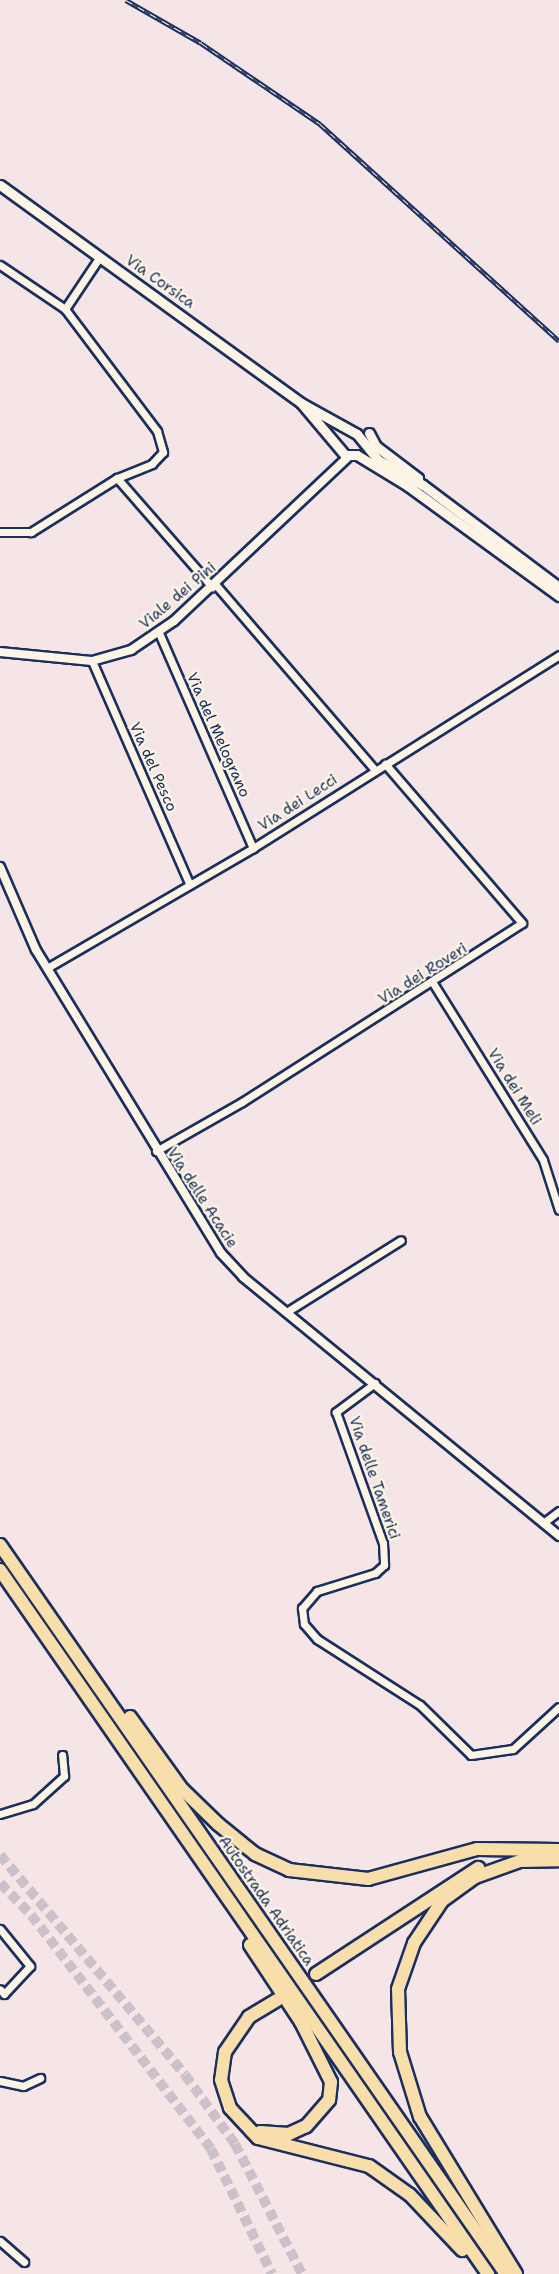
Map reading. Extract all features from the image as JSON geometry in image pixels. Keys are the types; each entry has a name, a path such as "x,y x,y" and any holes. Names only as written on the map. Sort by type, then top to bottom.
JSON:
{"highway":[{"name":"Autostrada Adriatica","path":"0,1545 507,2274"},
{"name":"Autostrada Adriatica","path":"0,1570 488,2274"},
{"path":"27,1583 182,1789 255,1854 289,1870 346,1880 390,1877 477,1849 559,1851"},
{"path":"166,1811 301,2022 331,2082 329,2100 306,2126 270,2135 247,2128"},
{"path":"316,1974 456,1878 515,1856 559,1851"},
{"path":"515,1856 559,1859"},
{"path":"516,2274 420,2117 400,2052 398,1989 414,1943 442,1901 475,1877 520,1861 559,1859"},
{"path":"277,2000 249,2017 225,2052 224,2095 247,2128 274,2144 346,2157 388,2178 430,2212 480,2274"}],"main road":[{"name":"Via Corsica","path":"0,186 301,403 349,432 360,436 363,445 386,466 423,485 559,586"},
{"name":"Via Corsica","path":"301,403 353,456 559,596"},
{"path":"339,443 349,432"},
{"path":"369,433 376,446 423,485"},
{"path":"353,456 363,445"}],"street":[{"path":"66,309 99,258"},
{"path":"0,266 66,309 157,431 163,452 158,458 117,478 31,531 0,532"},
{"name":"Viale dei Pini","path":"334,466 339,443"},
{"name":"Viale dei Pini","path":"0,652 92,661 131,650 159,633 214,585 289,518 334,466 353,456"},
{"path":"117,478 214,585 375,770"},
{"name":"Via del Melograno","path":"159,633 253,848"},
{"name":"Via dei Lecci","path":"46,968 253,848 559,655"},
{"name":"Via del Pesco","path":"92,661 190,885"},
{"name":"Via dei Roveri","path":"156,1151 433,983 522,923 385,764"},
{"name":"Via delle Acacie","path":"0,867 46,968 156,1151 221,1253 559,1536"},
{"name":"Via dei Meli","path":"433,983 543,1160 559,1210"},
{"path":"288,1311 401,1240"},
{"name":"Via delle Tamerici","path":"375,1383 336,1412 383,1543 384,1564 375,1573 317,1591 302,1608 304,1624 317,1639 420,1705 471,1755 513,1749 559,1707"},
{"path":"543,1523 559,1511"},
{"path":"0,1814 33,1804 64,1776 62,1755"},
{"path":"0,1929 30,1965 4,1994 0,1989"},
{"path":"0,2081 24,2086 40,2078"},
{"path":"0,2241 24,2262"}],"tunnel":[{"path":"0,1855 185,2075 235,2144 302,2274"},
{"path":"0,1883 31,1915 211,2149 272,2274"}],"railway":[{"path":"126,0 201,43 320,124 559,341"}]}
